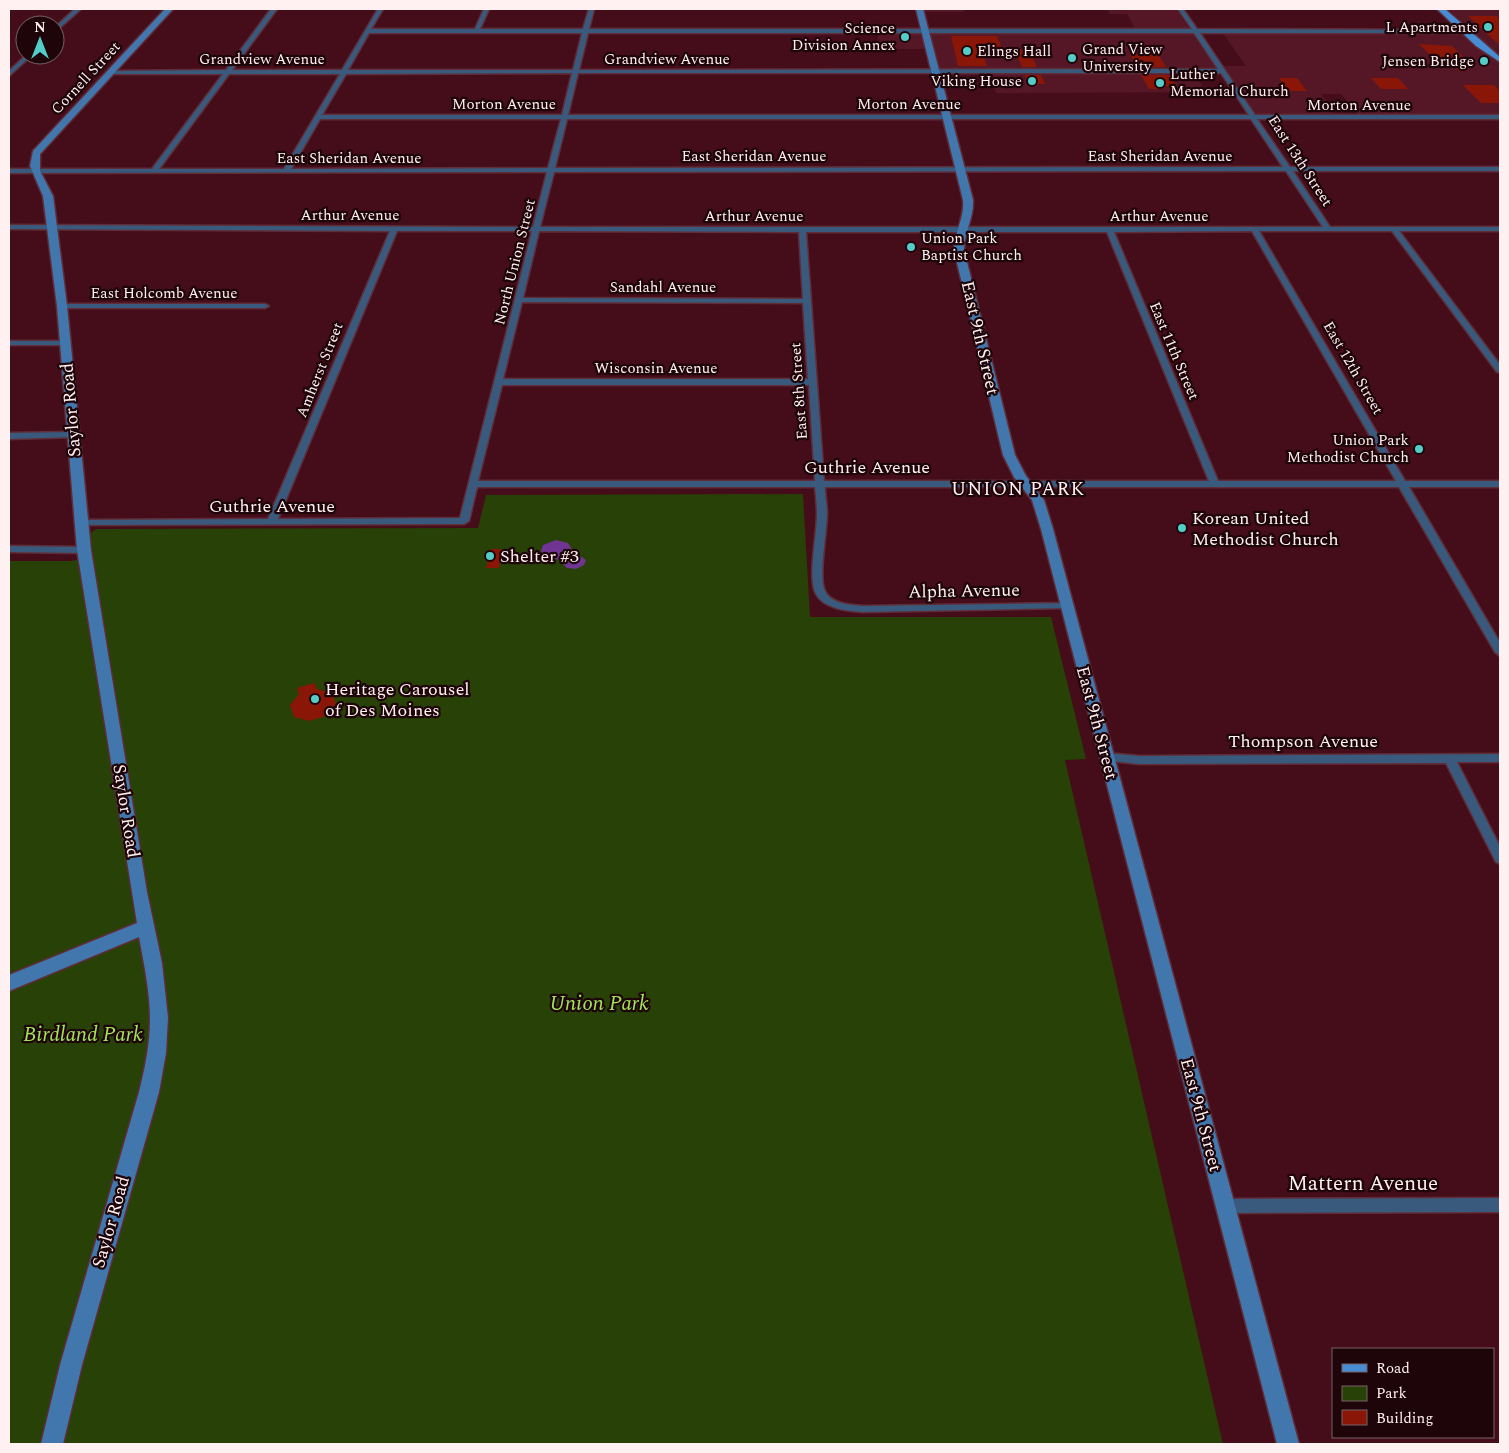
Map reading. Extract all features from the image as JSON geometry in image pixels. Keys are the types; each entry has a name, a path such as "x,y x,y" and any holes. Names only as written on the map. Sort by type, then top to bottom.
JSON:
{"main road":[{"path":"1441,9 1479,44 1500,60"},
{"path":"1479,44 1482,51 1500,68"}],"street":[{"path":"65,21 78,9"},
{"name":"Cornell Street","path":"34,171 33,162 36,153 169,9"},
{"path":"154,171 274,9"},
{"path":"287,170 380,9"},
{"path":"477,31 486,9"},
{"name":"North Union Street","path":"464,521 591,9"},
{"name":"East 9th Street","path":"919,9 970,208 969,215 959,235 959,250 1003,433 1016,470 1034,493 1040,508 1288,1444"},
{"name":"East 13th Street","path":"1181,9 1328,229"},
{"path":"367,31 1465,31"},
{"path":"9,74 18,65"},
{"name":"Grandview Avenue","path":"110,72 1224,71"},
{"name":"Morton Avenue","path":"317,118 1500,117"},
{"name":"East Sheridan Avenue","path":"9,171 959,168 1500,169"},
{"name":"Saylor Road","path":"34,171 43,183 48,196 62,306 84,550 153,963 159,1018 157,1053 150,1092 71,1365 52,1444"},
{"name":"Arthur Avenue","path":"9,227 802,230 1500,229"},
{"name":"Amherst Street","path":"272,522 394,229"},
{"name":"East 11th Street","path":"1108,229 1214,483"},
{"name":"East 12th Street","path":"1254,229 1500,652"},
{"path":"1394,229 1500,370"},
{"name":"East 8th Street","path":"802,230 822,514 818,579 820,592 829,601 839,606 863,609"},
{"name":"Sandahl Avenue","path":"519,300 807,301"},
{"name":"East Holcomb Avenue","path":"62,306 265,306"},
{"path":"9,343 65,343"},
{"name":"Wisconsin Avenue","path":"499,382 813,382"},
{"path":"9,436 74,436"},
{"name":"Guthrie Avenue","path":"474,484 1500,484"},
{"name":"Guthrie Avenue","path":"81,523 464,521"},
{"path":"9,549 84,550"},
{"name":"Alpha Avenue","path":"863,609 1066,605"},
{"name":"Thompson Avenue","path":"1106,757 1139,760 1500,758"},
{"path":"1449,758 1500,859"},
{"path":"9,983 146,927"},
{"name":"Mattern Avenue","path":"1225,1206 1500,1205"}],"shaded area":[{"name":"Grand View University","path":"919,9 963,9 964,12 924,12 929,32 1137,32 1127,14 1110,14 1107,9 1176,9 1214,66 1246,66 1222,32 1473,32 1448,9 1500,9 1500,115 1358,115 1341,94 1321,94 1336,115 1256,114 1225,69 1192,69 1206,92 996,93 989,69 939,69 933,49 880,49 877,32 924,32"},
{"path":"556,540 568,543 573,551 586,560 584,565 576,569 567,568 559,560 542,554 543,545"}],"green space":[{"name":"Union Park","path":"803,494 810,617 1051,617 1086,759 1065,760 1223,1444 9,1444 9,561 72,561 85,558 88,535 96,529 478,528 486,495"}],"building":[{"name":"L Apartments","path":"1468,16 1497,16 1500,19 1500,46"},
{"name":"Elings Hall","path":"951,36 997,36 1002,49 982,49 987,66 958,66"},
{"path":"1419,44 1452,46 1473,66 1463,72 1435,60"},
{"path":"1015,50 1029,50 1037,67 1022,67"},
{"path":"1130,54 1158,54 1166,67 1137,67"},
{"path":"1025,75 1041,75 1045,84 1028,84"},
{"name":"Luther Memorial Church","path":"1141,75 1170,75 1177,87 1162,86 1163,89 1149,89"},
{"path":"1279,78 1297,78 1307,91 1288,91"},
{"path":"1371,78 1398,78 1408,89 1381,89"},
{"path":"1463,85 1494,85 1500,91 1500,103 1481,103"},
{"name":"Shelter #3","path":"491,549 502,549 499,568 486,568"},
{"name":"Heritage Carousel of Des Moines","path":"314,683 317,689 332,693 336,704 326,716 309,721 294,717 290,705 299,694 297,688"}],"place":[{"name":"L Apartments","path":"1488,27"},
{"name":"Science Division Annex","path":"905,37"},
{"name":"Elings Hall","path":"967,51"},
{"name":"Grand View University","path":"1072,58"},
{"name":"Jensen Bridge","path":"1484,61"},
{"name":"Viking House","path":"1032,81"},
{"name":"Luther Memorial Church","path":"1160,83"},
{"name":"Union Park Baptist Church","path":"911,247"},
{"name":"Union Park Methodist Church","path":"1419,449"},
{"name":"Korean United Methodist Church","path":"1182,528"},
{"name":"Shelter #3","path":"490,556"},
{"name":"Heritage Carousel of Des Moines","path":"315,699"}],"district":[{"name":"UNION PARK","path":"1018,489"}],"park label":[{"name":"Birdland Park","path":"83,1035"}]}
